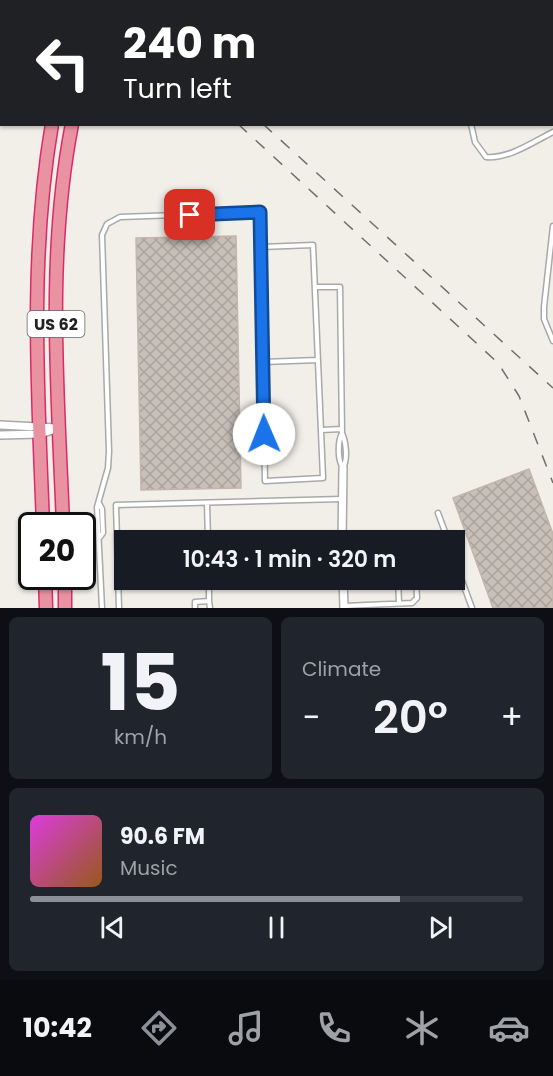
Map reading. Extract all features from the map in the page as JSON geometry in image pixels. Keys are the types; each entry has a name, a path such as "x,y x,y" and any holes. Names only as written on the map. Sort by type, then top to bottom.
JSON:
{"highway":[{"name":"US 62","path":"43,512 38,240 52,126"},
{"name":"US 62","path":"62,512 56,273 60,200 72,126"},
{"path":"45,590 46,608"},
{"path":"65,590 65,608"}],"street":[{"path":"0,425 40,430"},
{"path":"0,435 59,428"},
{"path":"342,530 343,468"},
{"path":"343,590 344,607"}],"lane":[{"path":"471,126 475,142 486,158 504,155 553,132"},
{"path":"102,608 99,537 103,533 102,509 99,503 109,451 102,235 107,224 120,218 260,212 265,481 323,478 313,245 261,247"},
{"path":"553,226 544,307 544,320 553,341"},
{"path":"315,288 340,287 342,431 345,439 343,468"},
{"path":"263,362 318,360"},
{"path":"321,430 342,431"},
{"path":"119,608 116,505 341,499"},
{"path":"207,503 208,530"},
{"path":"438,513 444,530"},
{"path":"465,589 472,608"},
{"path":"209,590 210,608"},
{"path":"398,590 399,603"},
{"path":"344,607 414,601 415,590"},
{"path":"195,608 195,602 209,602"}],"building":[{"path":"236,236 241,488 141,490 136,238"},
{"path":"529,469 553,534 553,608 493,608 453,498"}],"railway":[{"path":"240,126 498,363 519,396 553,483"},
{"path":"265,126 553,388"}],"route":[{"path":"190,215 260,212 264,434"}]}
